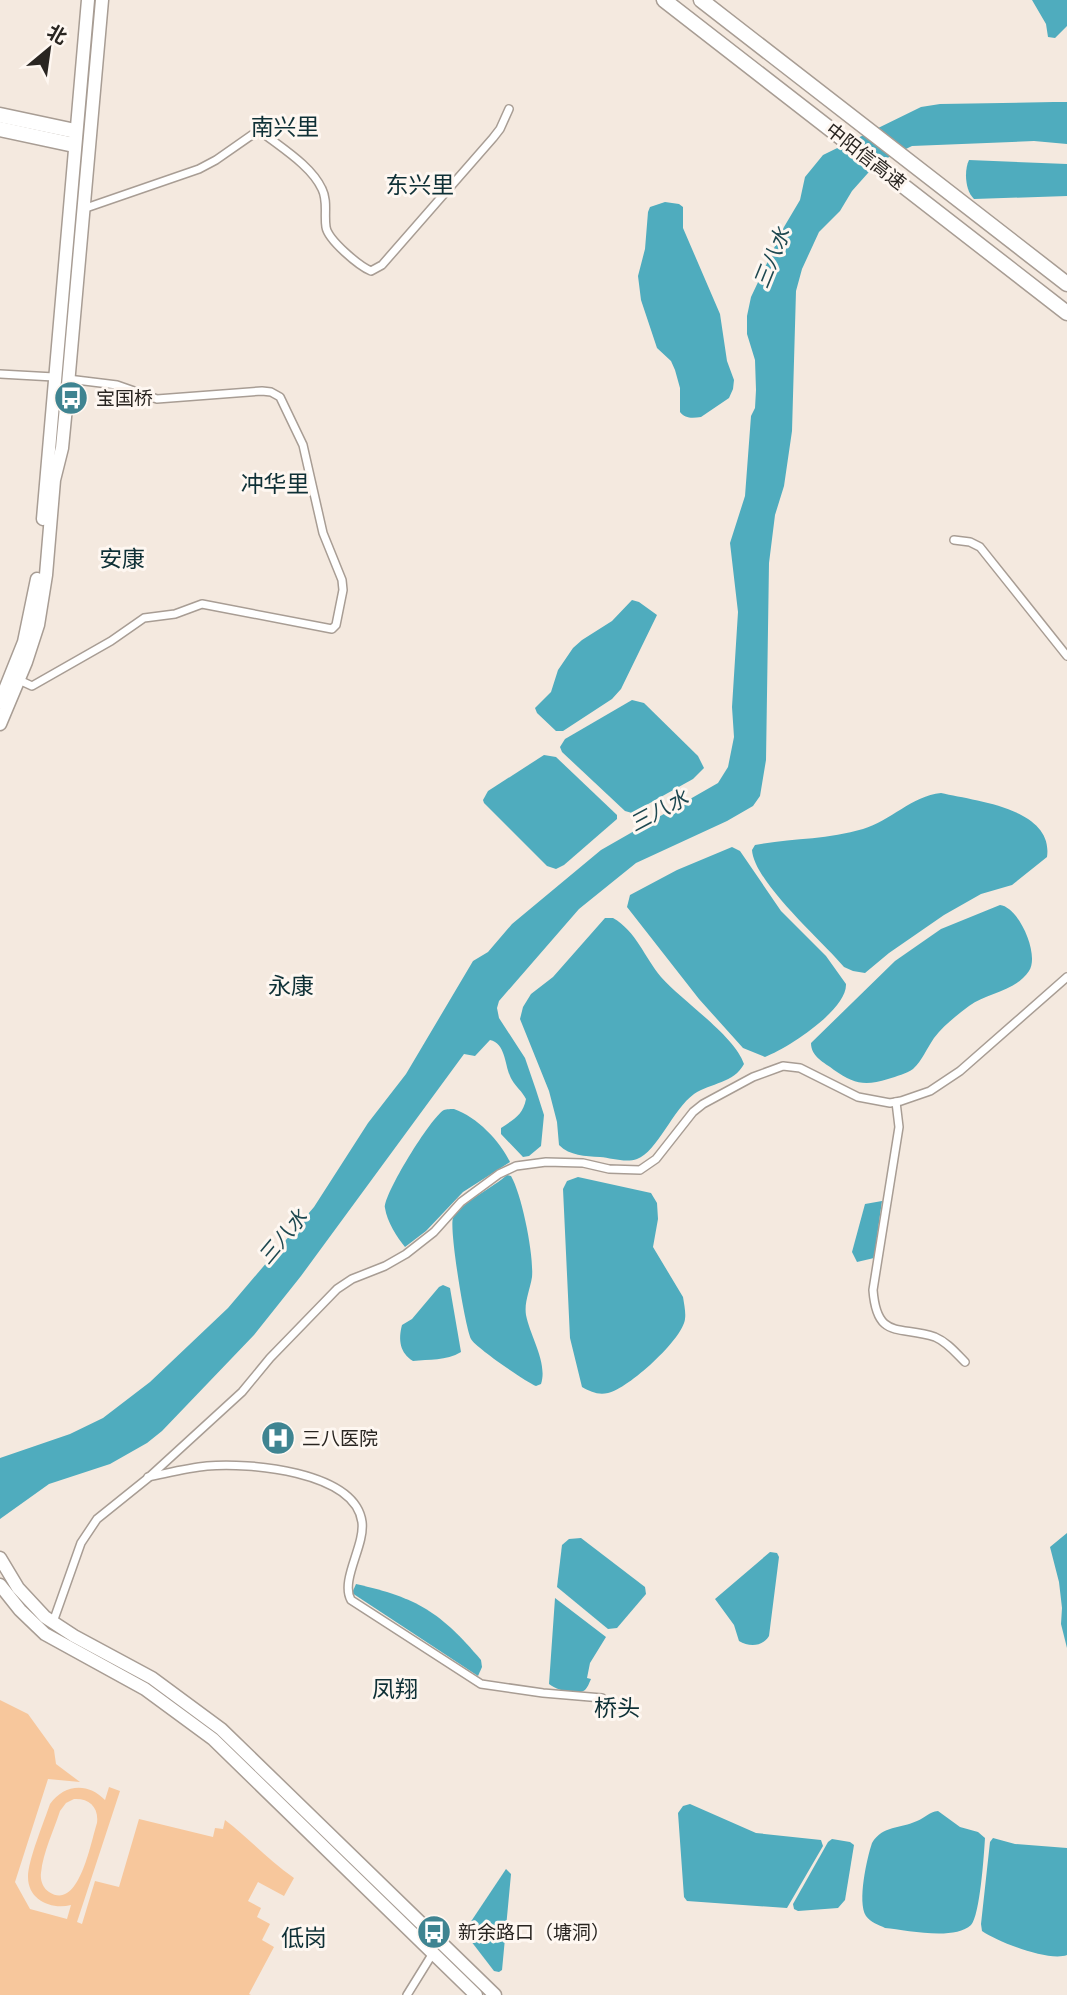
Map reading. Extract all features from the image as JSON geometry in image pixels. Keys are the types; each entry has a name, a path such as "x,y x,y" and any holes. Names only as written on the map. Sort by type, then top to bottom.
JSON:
{"highway":[{"name":"中阳信高速","path":"664,0 1066,312"},
{"name":"中阳信高速","path":"701,0 1067,284"},
{"path":"0,115 75,138"},
{"path":"0,129 75,138"}],"main road":[{"path":"0,702 24,642 35,597 88,0"},
{"path":"0,724 32,645 43,598 54,480 62,448 102,0"},
{"path":"54,377 68,379"},
{"path":"0,1558 18,1588 52,1623 152,1678 221,1729 495,1995"},
{"path":"0,1585 20,1610 45,1634 145,1689 213,1739 476,1995"}],"street":[{"path":"83,209 199,169 260,130 309,171 321,186 329,235 360,265 371,271 382,265 493,138 509,109"},
{"path":"0,374 54,377"},
{"path":"19,680 32,686 144,618 175,614 202,604 332,629 336,625 343,590 342,580 323,533 303,445 280,397 262,391 157,399 117,385 68,379"},
{"path":"954,540 970,542 980,547 1067,656"},
{"path":"52,1623 86,1534 97,1519 148,1478 242,1392 270,1358 337,1289 405,1254 434,1232 461,1202 507,1170 530,1163 554,1162 640,1170 656,1159 693,1112 703,1104 753,1077 783,1066 800,1068 871,1101 896,1102 930,1091 960,1071 1067,977"},
{"path":"896,1102 899,1127 873,1290 875,1307 886,1326 896,1331 941,1340 965,1362"},
{"path":"148,1478 207,1466 238,1466 294,1474 332,1486 354,1502 362,1521 361,1538 347,1588 351,1600 481,1684 602,1698"},
{"path":"407,1995 433,1953"}],"shaded area":[{"path":"0,1700 28,1714 54,1750 56,1764 80,1782 48,1779 15,1882 30,1909 67,1919 71,1905 56,1906 42,1902 32,1892 28,1877 33,1851 50,1804 62,1792 76,1788 91,1790 105,1800 109,1787 120,1791 77,1922 82,1924 95,1881 119,1887 139,1819 213,1837 215,1828 223,1829 225,1820 294,1878 284,1896 258,1882 248,1901 261,1908 257,1917 270,1924 262,1940 274,1947 249,1994 251,1995 0,1995","holes":["79,1799 95,1808 97,1823 76,1884 59,1896 49,1892 44,1886 41,1878 42,1865 60,1811 66,1803"]}],"water":[{"path":"1032,0 1067,0 1067,26 1055,38 1048,37 1046,24"},
{"name":"三八水","path":"1067,102 1067,144 1034,141 912,146 883,160 868,173 852,191 840,211 819,232 802,269 796,291 792,431 784,486 775,515 769,563 766,760 760,796 753,806 727,821 636,863 579,909 499,1001 499,1018 525,1058 544,1115 541,1146 529,1156 523,1157 501,1134 501,1128 520,1113 526,1099 509,1075 499,1046 490,1040 475,1056 464,1054 301,1276 254,1335 162,1431 110,1464 49,1484 0,1519 0,1458 70,1434 103,1418 150,1382 228,1308 314,1207 368,1123 406,1074 473,961 488,952 512,924 601,850 718,783 728,767 734,737 732,707 738,612 730,543 745,496 751,416 755,408 756,390 755,360 747,334 747,316 751,297 784,227 800,200 805,177 823,155 921,107 940,104"},
{"path":"969,160 1067,164 1067,196 974,199 966,180"},
{"path":"665,202 683,207 683,228 720,314 727,361 734,380 729,398 701,417 687,417 680,412 680,388 675,370 671,361 657,348 641,300 638,276 645,249 648,212 650,207"},
{"path":"632,600 657,615 621,689 612,699 563,731 556,731 535,708 551,692 558,670 573,648 612,621"},
{"path":"632,700 644,703 698,756 704,768 693,779 632,813 625,811 562,752 560,747 565,739"},
{"path":"544,755 556,757 617,815 617,819 556,869 547,866 483,800 488,791"},
{"path":"941,793 991,804 1026,817 1038,827 1046,841 1047,857 1012,885 981,894 944,915 865,973 844,967 776,894 764,878 752,850 755,845 863,829 920,799"},
{"path":"732,847 740,851 781,911 826,956 846,984 844,994 837,1005 815,1027 765,1057 743,1048 699,999 627,907 630,895 677,870"},
{"path":"1000,905 1014,914 1026,933 1032,954 1029,971 1009,988 976,1001 955,1017 934,1038 913,1069 901,1075 866,1083 841,1075 816,1056 811,1043 895,961 941,929"},
{"path":"605,918 613,918 628,930 661,977 719,1030 739,1053 744,1064 728,1079 694,1094 651,1148 633,1160 578,1155 559,1145 557,1122 549,1091 520,1019 531,994 553,977"},
{"path":"454,1109 487,1131 510,1162 463,1192 426,1231 405,1247 388,1219 386,1200 399,1173 429,1126 444,1110"},
{"path":"507,1175 511,1176 519,1197 531,1255 532,1277 526,1310 543,1376 541,1384 536,1386 501,1364 471,1339 455,1258 453,1218 462,1207"},
{"path":"578,1177 651,1193 657,1203 658,1219 653,1247 683,1297 685,1308 682,1328 665,1350 628,1383 604,1394 582,1387 570,1338 563,1189 567,1181"},
{"path":"882,1201 874,1258 857,1262 852,1252 865,1204"},
{"path":"443,1285 450,1288 461,1352 443,1358 413,1361 401,1346 402,1325 412,1319"},
{"path":"1067,1533 1067,1648 1061,1624 1059,1582 1050,1547"},
{"path":"581,1538 645,1587 646,1594 617,1628 608,1629 557,1587 562,1545 569,1539"},
{"path":"770,1552 777,1553 779,1557 769,1636 759,1644 747,1644 739,1641 734,1625 715,1599"},
{"path":"356,1584 396,1595 440,1619 481,1660 482,1667 478,1676 352,1593"},
{"path":"555,1598 606,1637 590,1663 587,1678 591,1679 586,1689 581,1692 566,1692 549,1684"},
{"path":"690,1804 756,1833 821,1840 823,1846 787,1908 687,1901 684,1897 678,1813 683,1806"},
{"path":"938,1811 960,1827 978,1832 985,1838 979,1898 971,1925 963,1930 942,1934 885,1928 872,1922 866,1916 862,1901 872,1843 887,1830 911,1824"},
{"path":"993,1838 1015,1844 1067,1848 1067,1955 1048,1956 1036,1953 982,1931 990,1842"},
{"path":"832,1839 854,1845 845,1900 838,1908 794,1909 793,1904"},
{"path":"506,1869 511,1874 502,1970 499,1972 494,1971 464,1932"}],"place":[{"name":"宝国桥","path":"71,398"},
{"name":"三八医院","path":"278,1438"},
{"name":"新余路口（塘洞）","path":"434,1932"}],"district":[{"name":"南兴里","path":"285,127"},
{"name":"东兴里","path":"420,185"},
{"name":"冲华里","path":"275,484"},
{"name":"安康","path":"122,559"},
{"name":"永康","path":"291,986"},
{"name":"凤翔","path":"395,1689"},
{"name":"桥头","path":"617,1708"},
{"name":"低岗","path":"304,1938"}]}
